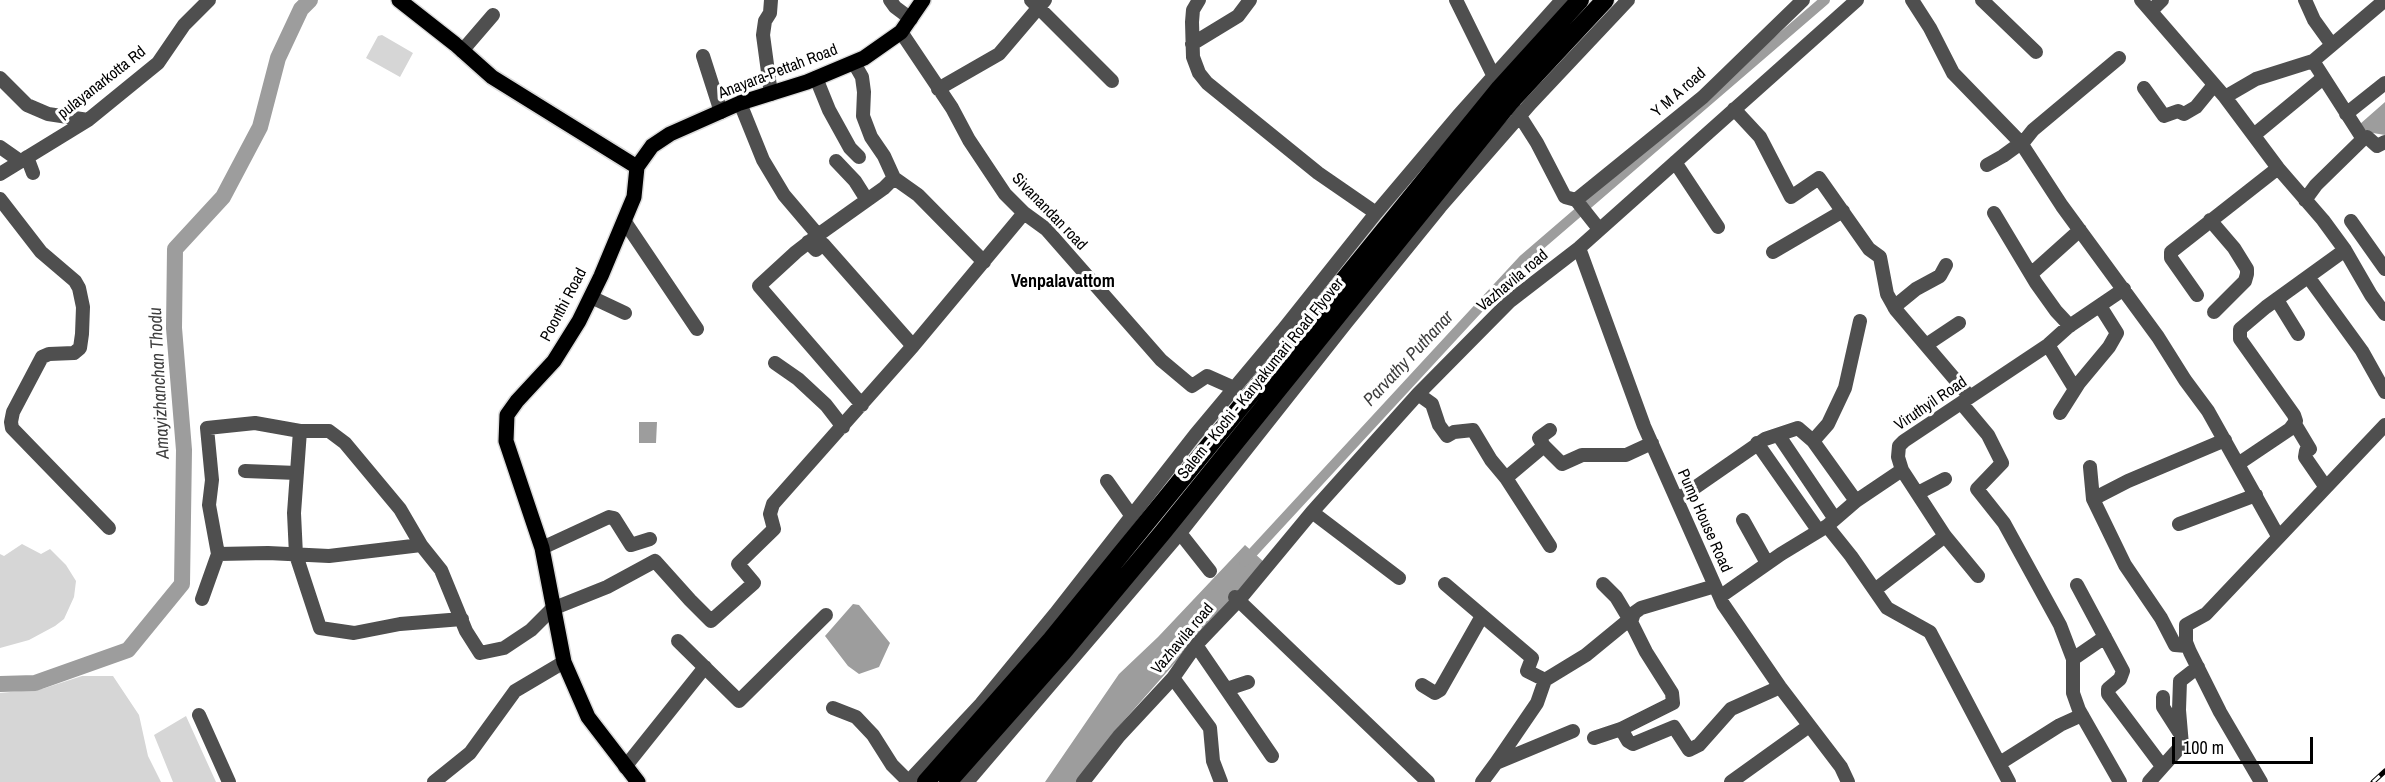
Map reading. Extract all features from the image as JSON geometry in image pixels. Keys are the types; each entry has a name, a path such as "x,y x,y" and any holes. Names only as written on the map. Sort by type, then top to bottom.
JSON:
{"highway":[{"name":"Salem - Kochi - Kanyakumari Road Flyover","path":"948,782 1063,652 1149,549 1580,0"},
{"name":"Salem - Kochi - Kanyakumari Road Flyover","path":"926,782 1051,640 1506,96 1605,0"}],"main road":[{"path":"399,0 492,77 638,167"},
{"name":"Anayara-Pettah Road","path":"638,167 652,146 670,134 740,103 854,63 877,50 901,32 923,0"},
{"name":"Poonthi Road","path":"638,167 634,197 625,222 591,297 554,361 517,400 507,415 506,441 542,548 564,662 588,717 638,782"}],"street":[{"name":"pulayanarkotta Rd","path":"0,174 88,120 158,63 184,25 209,0"},
{"path":"771,0 770,13 765,21 763,35 771,94"},
{"path":"890,0 895,7 911,18"},
{"path":"1199,0 1193,10 1193,57 1199,73 1207,83 1318,173 1376,213"},
{"path":"1192,44 1238,16 1250,0"},
{"path":"1456,0 1506,96 1565,197 1572,200 1599,229"},
{"path":"967,782 1180,533 1393,264 1506,96 1562,0"},
{"path":"833,708 856,717 873,735 892,765 909,782 981,704 1234,388 1458,116 1506,96 1628,0"},
{"name":"Y M A road","path":"1572,200 1703,97 1803,0"},
{"name":"Vazhavila road","path":"1084,782 1119,736 1173,678 1196,645 1418,394 1509,302 1579,248 1857,0"},
{"path":"1912,0 1930,28 1953,73 2021,143 2208,411 2278,536"},
{"path":"1982,0 2036,52"},
{"path":"2141,0 2225,97 2278,168 2345,250 2371,295 2385,314"},
{"path":"2151,11 2162,0"},
{"path":"2305,0 2314,20 2332,45"},
{"path":"2225,97 2256,79 2313,61 2385,0"},
{"path":"938,89 999,54 1038,3 1112,81"},
{"path":"462,51 493,15"},
{"name":"Sivanandan road","path":"901,32 1005,194 1024,213 1046,229 1161,360 1192,386 1207,376 1234,388"},
{"path":"703,56 722,112"},
{"path":"1987,165 2021,143 2119,58"},
{"path":"2313,61 2363,139"},
{"path":"854,63 862,77 863,116 871,137 884,156 894,178 918,195 984,262"},
{"path":"0,78 27,105 48,114 88,120"},
{"path":"816,78 834,119 850,148 859,157"},
{"path":"2254,135 2323,78"},
{"path":"2346,114 2385,83"},
{"path":"2144,88 2164,116 2178,111 2184,114 2196,107 2214,85"},
{"path":"740,103 763,160 813,239 816,250 823,244 913,346"},
{"path":"1734,109 1760,137 1791,197 1819,178 1869,249 1880,257 1887,294 1894,307 1926,345 1988,435 2002,463 1977,489 2004,523 2060,625 2073,659 2073,693 2082,715 2120,782"},
{"path":"2305,200 2316,184 2363,139 2367,137 2377,146 2385,142"},
{"path":"0,147 21,161 29,176"},
{"path":"836,161 855,181 867,200"},
{"path":"1675,162 1718,227"},
{"path":"2197,295 2170,255 2172,250 2278,168"},
{"path":"862,405 759,286 813,239 894,178"},
{"path":"0,199 41,252 75,281 83,307 80,348 74,353 49,354 42,357 10,422 12,428 109,528"},
{"path":"1773,252 1843,211"},
{"path":"202,599 218,554 209,505 212,480 207,428 255,423 300,431 329,431 345,443 400,509 421,545 441,570 466,631 480,653 504,648 531,630 552,609 607,587 656,561 711,621 754,584 738,564 774,529 770,514 773,504 913,346 1024,213"},
{"path":"1994,213 2031,274 2056,311 2070,326"},
{"path":"2211,220 2234,248 2247,269 2245,281 2214,312"},
{"path":"2351,221 2385,269"},
{"path":"625,222 697,329"},
{"path":"2031,274 2080,230"},
{"path":"2373,254 2385,246"},
{"name":"Pump House Road","path":"1579,248 1652,442 1723,604 1780,687 1841,767 1848,782"},
{"path":"2325,486 2305,457 2306,451 2310,449 2295,424 2294,415 2238,335 2240,329 2345,250"},
{"path":"1894,307 1916,289 1940,276 1946,265"},
{"path":"2309,278 2362,351 2385,392"},
{"name":"Viruthyil Road","path":"1902,470 1898,458 1899,446 1904,441 2048,345 2070,326 2124,290"},
{"path":"591,297 625,313"},
{"path":"2277,300 2298,334"},
{"path":"2060,413 2117,333 2100,306"},
{"path":"1813,441 1828,424 1845,388 1860,321"},
{"path":"1926,345 1959,323"},
{"path":"2048,345 2075,389"},
{"path":"775,363 798,379 826,405 843,427"},
{"path":"1418,394 1432,404 1439,425 1448,436 1454,432 1473,430 1550,546"},
{"path":"2238,464 2295,424"},
{"path":"2261,782 2220,712 2187,646 2186,625 2206,614 2385,425"},
{"path":"1677,500 1757,443 1798,428 1813,441 1856,501"},
{"path":"1550,430 1539,438 1562,464 1582,455 1626,455 1652,442"},
{"path":"300,431 294,513 296,555 320,628 354,633 400,624 462,619"},
{"path":"1779,436 1827,525"},
{"path":"2093,499 2128,481 2225,440"},
{"path":"1757,443 1827,525 1887,608 1930,632 2009,782"},
{"path":"1506,478 1544,446"},
{"path":"2090,467 2093,499 2125,565 2161,618 2169,638 2175,645 2187,646"},
{"path":"1630,622 1634,613 1641,608 1718,591 1827,525 1856,501 1902,470 1945,536 1978,576"},
{"path":"245,471 297,473"},
{"path":"1918,493 1945,479"},
{"path":"1107,481 1131,515"},
{"path":"2179,524 2256,495"},
{"path":"1312,512 1399,578"},
{"path":"542,548 609,517 614,518 631,545 650,539"},
{"path":"1743,520 1767,563"},
{"path":"1180,533 1210,571"},
{"path":"1876,590 1945,536"},
{"path":"218,554 258,552 338,555 421,545"},
{"path":"1445,584 1532,658 1527,671 1545,680"},
{"path":"1594,738 1621,729 1673,703 1674,698 1616,597 1603,584"},
{"path":"2077,585 2123,670 2120,679 2108,689 2108,694 2162,766"},
{"path":"1237,598 1428,782"},
{"path":"678,641 739,701 826,615"},
{"path":"1422,685 1435,693 1440,690 1482,616"},
{"path":"1482,782 1537,703 1545,680 1586,655 1625,623 1630,622"},
{"path":"2073,659 2105,638"},
{"path":"1196,645 1272,756"},
{"path":"434,782 470,753 515,691 564,662"},
{"path":"625,767 705,667"},
{"path":"2149,782 2182,745 2179,710 2180,681 2198,667"},
{"path":"1173,678 1210,728 1213,761 1221,782"},
{"path":"1227,689 1248,682"},
{"path":"1621,729 1628,741 1633,744 1674,727 1689,750 1699,745 1731,709 1780,687"},
{"path":"2163,696 2163,707 2181,737"},
{"path":"199,715 229,782"},
{"path":"2000,763 2060,725 2082,715"},
{"path":"1731,782 1809,726"},
{"path":"1496,763 1573,731"}],"shaded area":[{"path":"382,35 413,53 400,77 366,58 378,36"},
{"path":"2385,102 2385,135 2367,132 2360,124"},
{"path":"639,422 657,422 656,443 639,443"},
{"path":"22,544 41,554 50,549 66,565 76,581 74,597 64,619 55,626 29,640 0,648 0,554 4,556"},
{"path":"1245,545 1264,562 1113,733 1078,782 1045,782 1119,674 1158,637"},
{"path":"853,604 859,605 890,643 879,667 859,674 848,666 825,636"},
{"path":"82,676 113,676 139,715 148,756 161,782 0,782 0,693 42,689"},
{"path":"186,716 216,782 173,782 154,735"}],"waterway":[{"name":"Amayizhanchan Thodu","path":"0,684 35,683 128,650 182,584 184,450 174,328 175,249 223,197 260,127 278,58 301,9 310,0"},
{"name":"Parvathy Puthanar","path":"1244,562 1524,259 1825,0"}],"railway":[{"path":"2373,782 2385,771"}],"district":[{"name":"Venpalavattom","path":"1063,282"}]}
